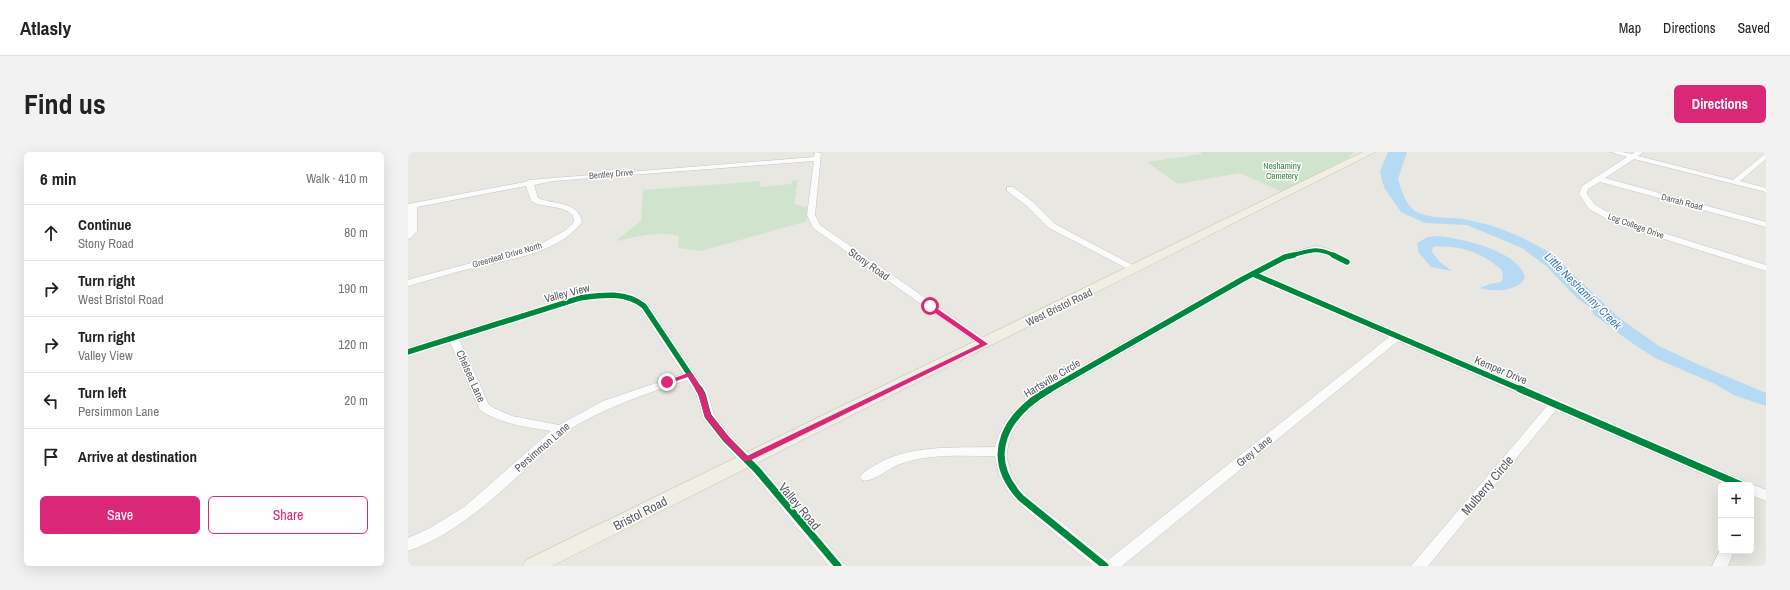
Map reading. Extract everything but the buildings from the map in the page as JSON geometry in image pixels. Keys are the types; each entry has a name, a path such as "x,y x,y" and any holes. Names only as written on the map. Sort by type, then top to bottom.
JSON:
{"main road":[{"name":"West Bristol Road","path":"746,460 985,344 1370,152"},
{"name":"Bristol Road","path":"534,566 746,460"}],"street":[{"path":"1614,152 1636,154 1766,190"},
{"name":"Log College Drive","path":"1636,154 1585,188 1583,194 1588,203 1602,214 1628,225 1766,268"},
{"name":"Bentley Drive","path":"410,206 529,182 561,178 818,155"},
{"name":"Stony Road","path":"818,155 811,215 816,226 985,344"},
{"path":"1735,182 1764,158"},
{"name":"Darrah Road","path":"1599,179 1766,225"},
{"name":"Greenleaf Drive North","path":"408,283 439,273 536,248 560,238 571,230 578,222 575,212 567,208 537,201 534,199 529,182"},
{"path":"1010,188 1030,204 1052,226 1136,269"},
{"path":"408,236 413,231 410,206"},
{"name":"Hartsville Circle","path":"1105,566 1024,501 1008,479 1002,465 1001,451 1004,434 1018,413 1030,402 1285,257 1310,250 1326,251 1347,262"},
{"name":"Kemper Drive","path":"1253,274 1555,404 1731,482"},
{"name":"Valley View","path":"408,352 566,301 603,295 623,296 641,303 702,394 708,416 726,439 746,460"},
{"name":"Grey Lane","path":"1111,566 1398,336"},
{"name":"Chelsea Lane","path":"453,338 484,407 490,412 501,416 561,429"},
{"name":"Persimmon Lane","path":"408,545 435,532 469,511 561,429 577,418 596,409 690,375"},
{"name":"Mulberry Circle","path":"1419,566 1555,404"},
{"path":"867,477 880,467 906,456 1001,451"},
{"name":"Valley Road","path":"746,460 838,566"},
{"name":"Kemper Drive","path":"1754,492 1766,496"},
{"path":"1720,566 1726,554"}],"green space":[{"name":"Neshaminy Cemetery","path":"1201,152 1354,152 1348,158 1282,192 1240,173 1178,184 1147,162 1201,154"},
{"path":"798,180 794,204 807,207 807,221 701,251 678,248 679,236 671,234 648,235 616,241 641,221 643,190 761,181 759,187 791,184 792,181"}],"water":[{"name":"Little Neshaminy Creek","path":"1388,152 1407,152 1398,179 1406,201 1415,211 1432,217 1463,219 1487,224 1509,232 1552,254 1618,317 1659,346 1766,393 1766,406 1734,395 1715,384 1655,358 1593,314 1592,309 1577,298 1546,266 1522,248 1467,225 1425,223 1401,212 1385,189 1382,181 1380,171"},
{"path":"1437,236 1474,243 1501,253 1513,260 1521,269 1525,278 1516,286 1505,290 1480,288 1501,282 1503,278 1502,271 1486,258 1464,249 1449,247 1433,247 1432,252 1440,262 1452,271 1431,267 1419,253 1417,243 1428,237"}],"cycle path":[{"path":"1105,566 1021,498 1014,489 1006,475 1002,462 1001,449 1009,426 1017,415 1039,396 1243,279 1285,257 1316,249 1326,251 1347,262"},
{"path":"1253,274 1734,482"},
{"path":"408,352 580,298 603,295 623,296 635,299 644,306 702,394 708,416 726,439 757,470 838,566"}],"route":[{"path":"667,382 690,375 702,394 706,404 708,416 726,439 746,460 985,344 930,306"}]}
